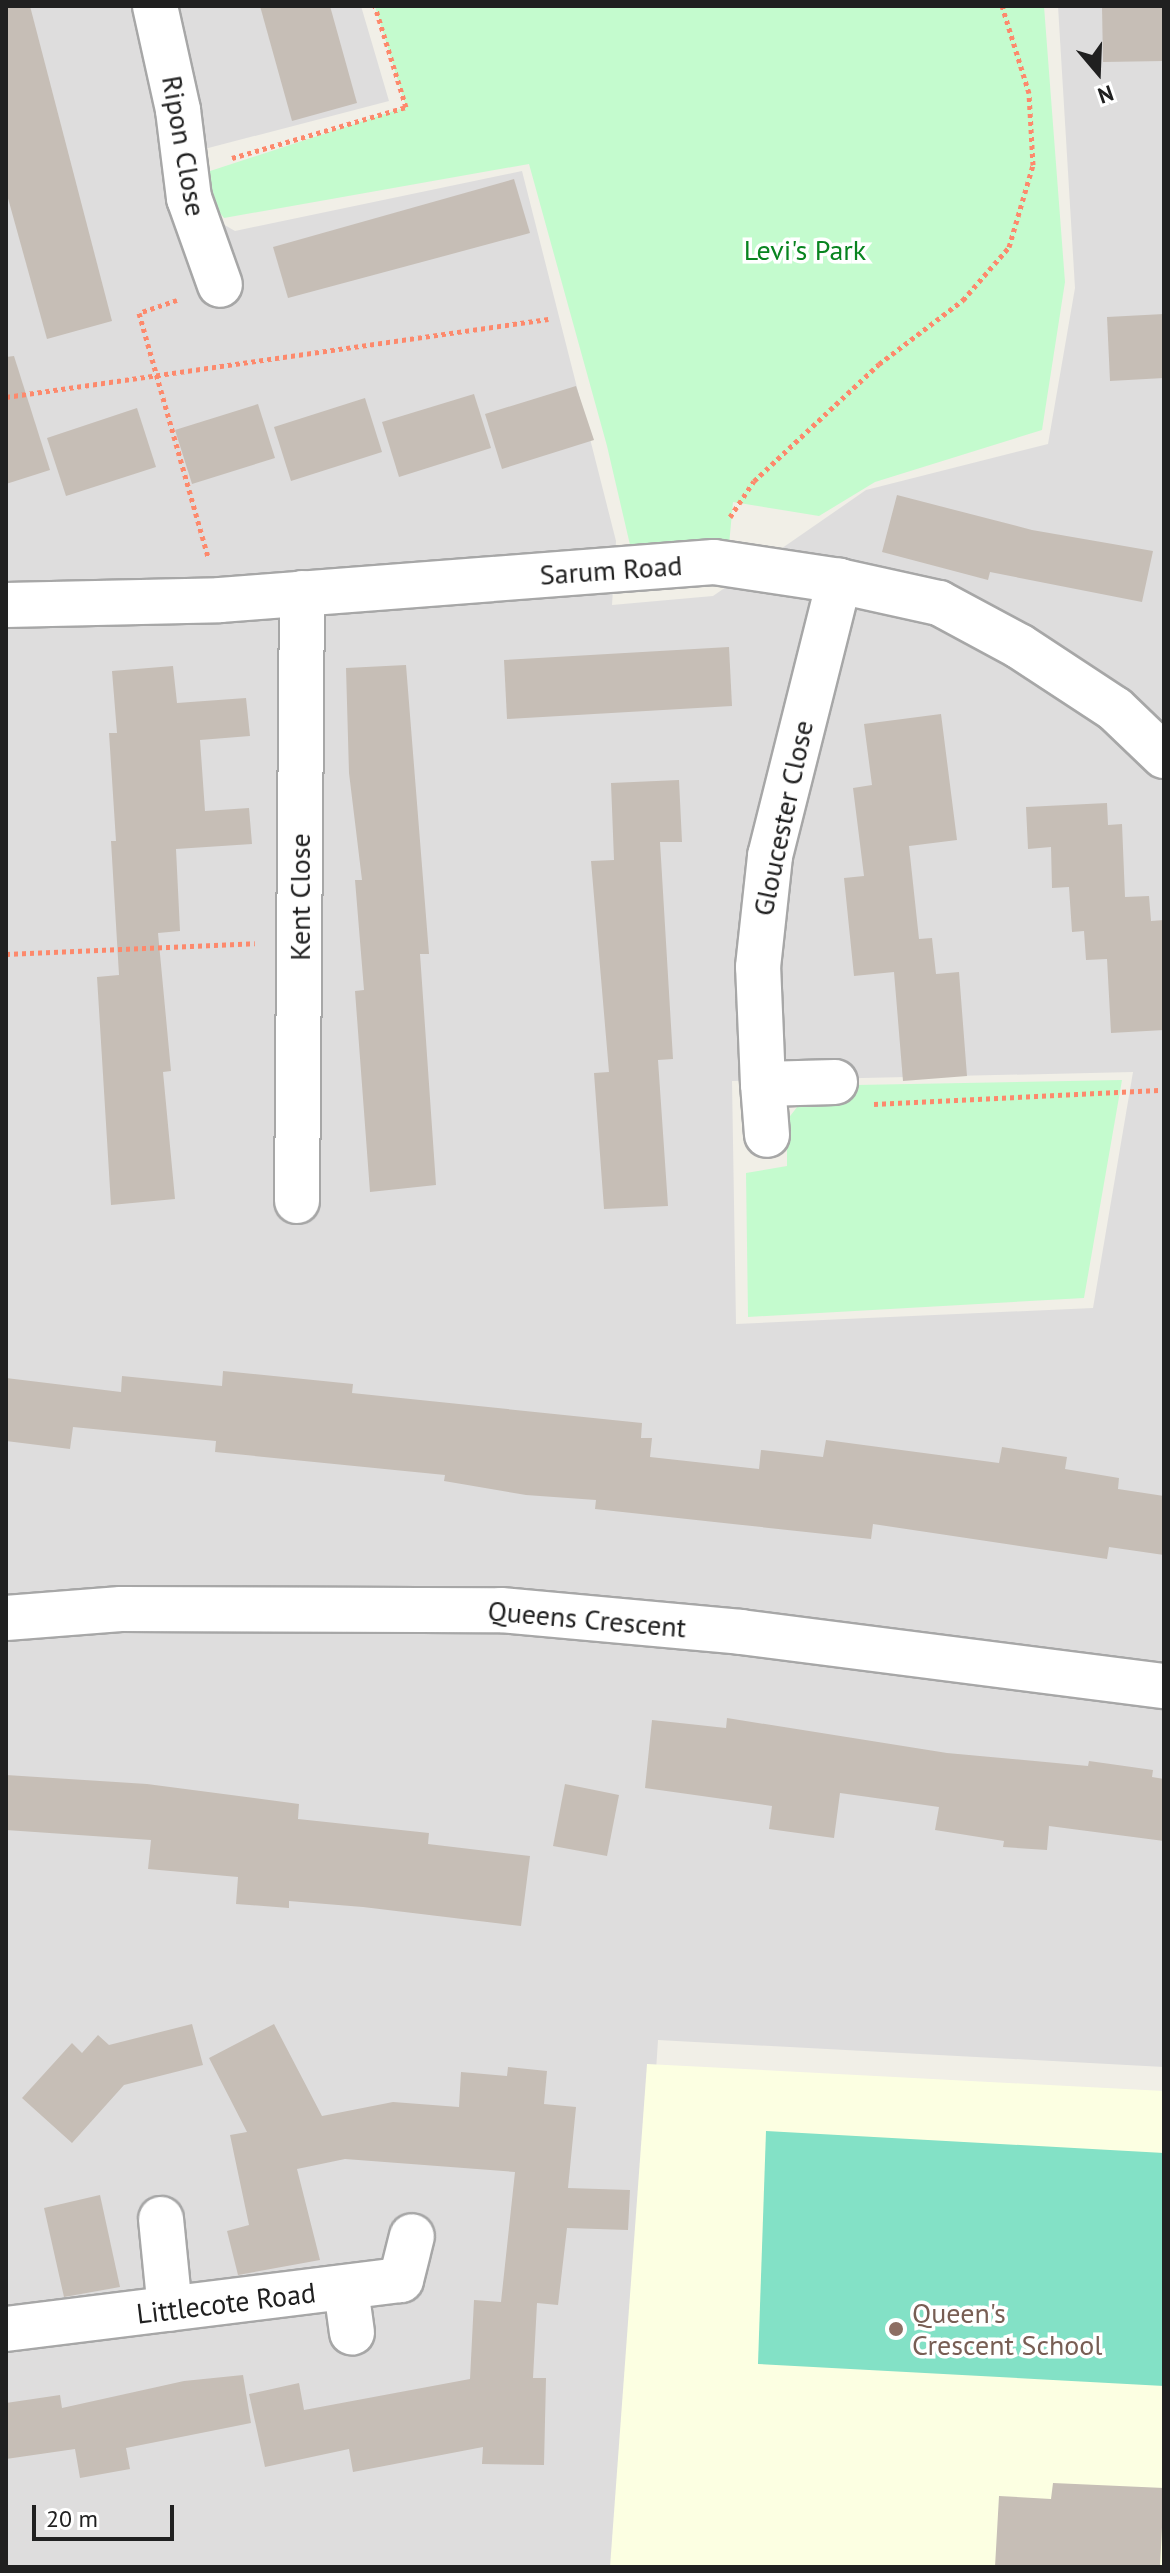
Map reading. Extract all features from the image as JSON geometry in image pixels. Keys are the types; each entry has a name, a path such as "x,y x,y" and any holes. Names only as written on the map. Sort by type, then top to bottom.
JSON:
{"street":[{"name":"Ripon Close","path":"155,6 171,68 184,172 197,227 220,285"},
{"name":"Sarum Road","path":"6,605 220,600 714,562 839,581 939,603 1019,646 1115,709 1164,756"},
{"name":"Gloucester Close","path":"767,1135 760,912 839,581"},
{"name":"Kent Close","path":"297,1201 302,593"},
{"path":"763,1084 835,1082"},
{"name":"Queens Crescent","path":"6,1618 121,1609 501,1610 741,1632 1164,1686"},
{"path":"161,2219 170,2309"},
{"name":"Littlecote Road","path":"6,2329 401,2280 412,2236"},
{"path":"346,2289 352,2333"}],"path":[{"path":"184,172 406,107 375,6"},
{"path":"714,562 721,530 754,481 879,364 963,300 1009,247 1033,165 1029,93 1002,6"},
{"path":"220,285 139,313 155,379 220,600"},
{"path":"6,397 155,379 548,319"},
{"path":"6,954 300,941"},
{"path":"835,1082 866,1104 1164,1090"}],"shaded area":[{"path":"6,6 361,6 389,101 193,152 202,212 235,231 522,171 616,541 612,605 713,596 866,490 1048,444 1075,288 1058,6 1164,6 1164,2067 658,2040 624,2567 6,2567","holes":["1133,1072 1093,1308 736,1324 732,1081"]},
{"name":"Queen's Crescent School","path":"647,2064 1164,2091 1164,2567 610,2567"}],"green space":[{"name":"Levi's Park","path":"375,6 1044,6 1065,282 1042,430 875,482 819,516 733,502 728,556 634,562 607,446 529,164 224,218 205,194 204,173 406,107"},
{"path":"1122,1080 1084,1298 748,1317 746,1173 787,1166 787,1120 801,1102 856,1085"},
{"path":"766,2131 1164,2153 1164,2386 758,2364"}],"building":[{"path":"6,6 30,6 112,321 47,339 6,191"},
{"path":"260,6 330,6 357,103 292,121"},
{"path":"1102,6 1164,6 1164,61 1103,62"},
{"path":"514,179 530,233 288,298 273,247"},
{"path":"1164,314 1164,378 1110,381 1107,317"},
{"path":"14,356 50,470 6,484 6,357"},
{"path":"576,386 594,440 502,469 485,414"},
{"path":"474,394 491,448 399,477 382,422"},
{"path":"365,398 382,452 291,481 274,427"},
{"path":"258,404 275,458 192,484 175,430"},
{"path":"137,408 156,467 66,496 47,438"},
{"path":"897,495 1032,530 1153,551 1142,602 990,572 988,580 882,552"},
{"path":"729,647 732,706 507,719 504,660"},
{"path":"406,665 429,954 420,954 436,1185 370,1192 355,991 364,990 355,880 362,880 349,773 346,668"},
{"path":"173,666 177,703 246,698 250,736 200,740 205,811 249,808 252,844 176,849 180,931 158,933 171,1071 163,1072 175,1199 111,1205 97,977 119,975 111,841 116,841 109,733 117,733 112,671"},
{"path":"941,714 957,840 909,846 919,939 932,938 936,974 959,972 967,1076 903,1081 894,972 854,976 844,878 864,876 853,788 872,785 864,724"},
{"path":"679,780 682,842 660,842 673,1059 658,1060 668,1206 604,1209 594,1073 609,1072 591,861 614,860 611,783"},
{"path":"1107,803 1108,825 1122,824 1125,897 1149,896 1151,921 1164,920 1164,1030 1111,1033 1107,959 1086,960 1084,931 1072,932 1069,887 1052,888 1051,847 1028,849 1026,807"},
{"path":"223,1371 353,1384 352,1393 642,1423 641,1438 652,1438 650,1457 759,1469 761,1450 823,1457 826,1440 999,1463 1002,1447 1067,1457 1065,1469 1119,1478 1118,1489 1164,1496 1164,1555 1109,1547 1107,1559 873,1524 871,1539 595,1509 596,1500 526,1495 444,1481 445,1475 215,1452 216,1441 73,1427 70,1449 6,1441 6,1378 121,1392 122,1376 222,1386"},
{"path":"727,1718 947,1753 1088,1766 1089,1761 1153,1770 1152,1777 1164,1779 1164,1841 1049,1826 1047,1850 1003,1847 1004,1841 935,1830 939,1807 840,1793 834,1838 769,1829 772,1806 645,1788 652,1720 726,1728"},
{"path":"6,1775 147,1784 299,1804 298,1819 429,1833 428,1844 530,1856 521,1926 289,1901 289,1908 236,1904 238,1877 148,1869 151,1840 6,1830"},
{"path":"565,1784 619,1795 607,1856 553,1846"},
{"path":"192,2024 203,2065 124,2085 72,2143 22,2098 72,2043 82,2053 98,2035 109,2045"},
{"path":"274,2024 322,2116 393,2102 459,2107 461,2072 507,2076 508,2067 547,2071 544,2104 576,2107 568,2188 630,2190 628,2230 567,2228 558,2305 537,2303 533,2378 546,2378 544,2465 482,2464 483,2447 353,2472 349,2449 265,2467 249,2394 299,2383 304,2410 470,2379 474,2300 501,2302 515,2172 345,2159 297,2169 320,2260 238,2275 227,2231 249,2225 230,2135 247,2132 209,2058"},
{"path":"100,2195 120,2287 64,2297 44,2208"},
{"path":"243,2375 251,2423 126,2448 130,2469 80,2478 75,2449 6,2459 6,2403 60,2395 62,2408 184,2381"},
{"path":"1053,2483 1164,2488 1160,2567 995,2567 999,2496 1051,2499"}],"place":[{"name":"Queen's Crescent School","path":"896,2329"}]}
